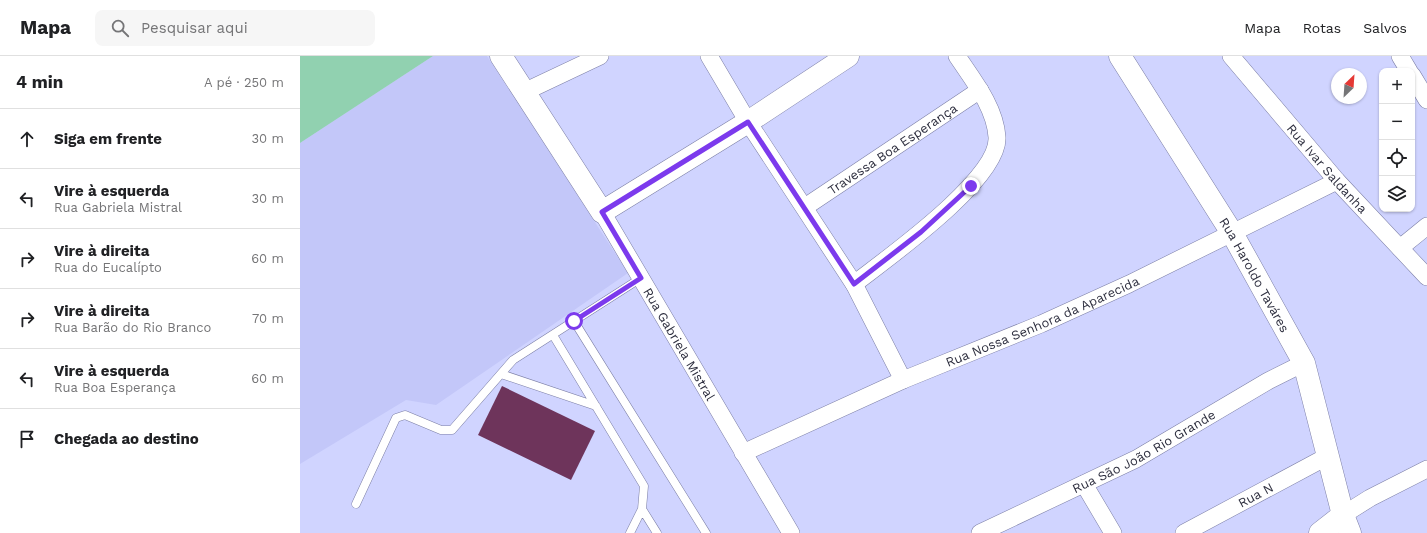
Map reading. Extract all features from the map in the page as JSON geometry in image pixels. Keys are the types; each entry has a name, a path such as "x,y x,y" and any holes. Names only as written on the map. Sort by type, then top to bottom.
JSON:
{"street":[{"name":"Rua Gabriela Mistral","path":"501,56 602,212 791,533"},
{"path":"524,92 600,56"},
{"path":"709,56 748,122 854,284 903,380"},
{"path":"602,212 748,122 848,56"},
{"path":"854,284 921,232 971,186 988,165 997,138 994,121 980,90 957,56"},
{"name":"Rua Haroldo Taváres","path":"1120,56 1232,233 1304,363 1347,524"},
{"name":"Rua Ivar Saldanha","path":"1231,56 1337,181 1427,277"},
{"path":"1400,56 1407,68"},
{"path":"1415,80 1427,100"},
{"name":"Travessa Boa Esperança","path":"805,207 980,90"},
{"name":"Rua Nossa Senhora da Aparecida","path":"743,452 903,380 1041,324 1116,290 1337,181"},
{"path":"1400,248 1427,226"},
{"name":"Rua São João Rio Grande","path":"980,533 1136,459 1268,381 1304,363"},
{"name":"Rua N","path":"1184,533 1328,456"},
{"path":"1320,533 1347,524 1370,498 1427,470"},
{"path":"1084,484 1113,533"}],"lane":[{"path":"356,504 396,418 405,415 441,430 452,430 513,360 641,278"},
{"path":"574,321 706,533"},
{"path":"553,334 644,486 642,509 630,533"},
{"path":"501,374 596,406"},
{"path":"642,509 658,533"}],"shaded area":[{"path":"433,56 487,56 628,273 436,405 406,400 300,464 300,143"}],"green space":[{"path":"300,56 433,56 300,143"}],"building":[{"path":"502,386 595,431 571,480 478,435"}],"route":[{"path":"574,321 641,278 602,212 748,122 854,284 921,232 971,186"}]}
